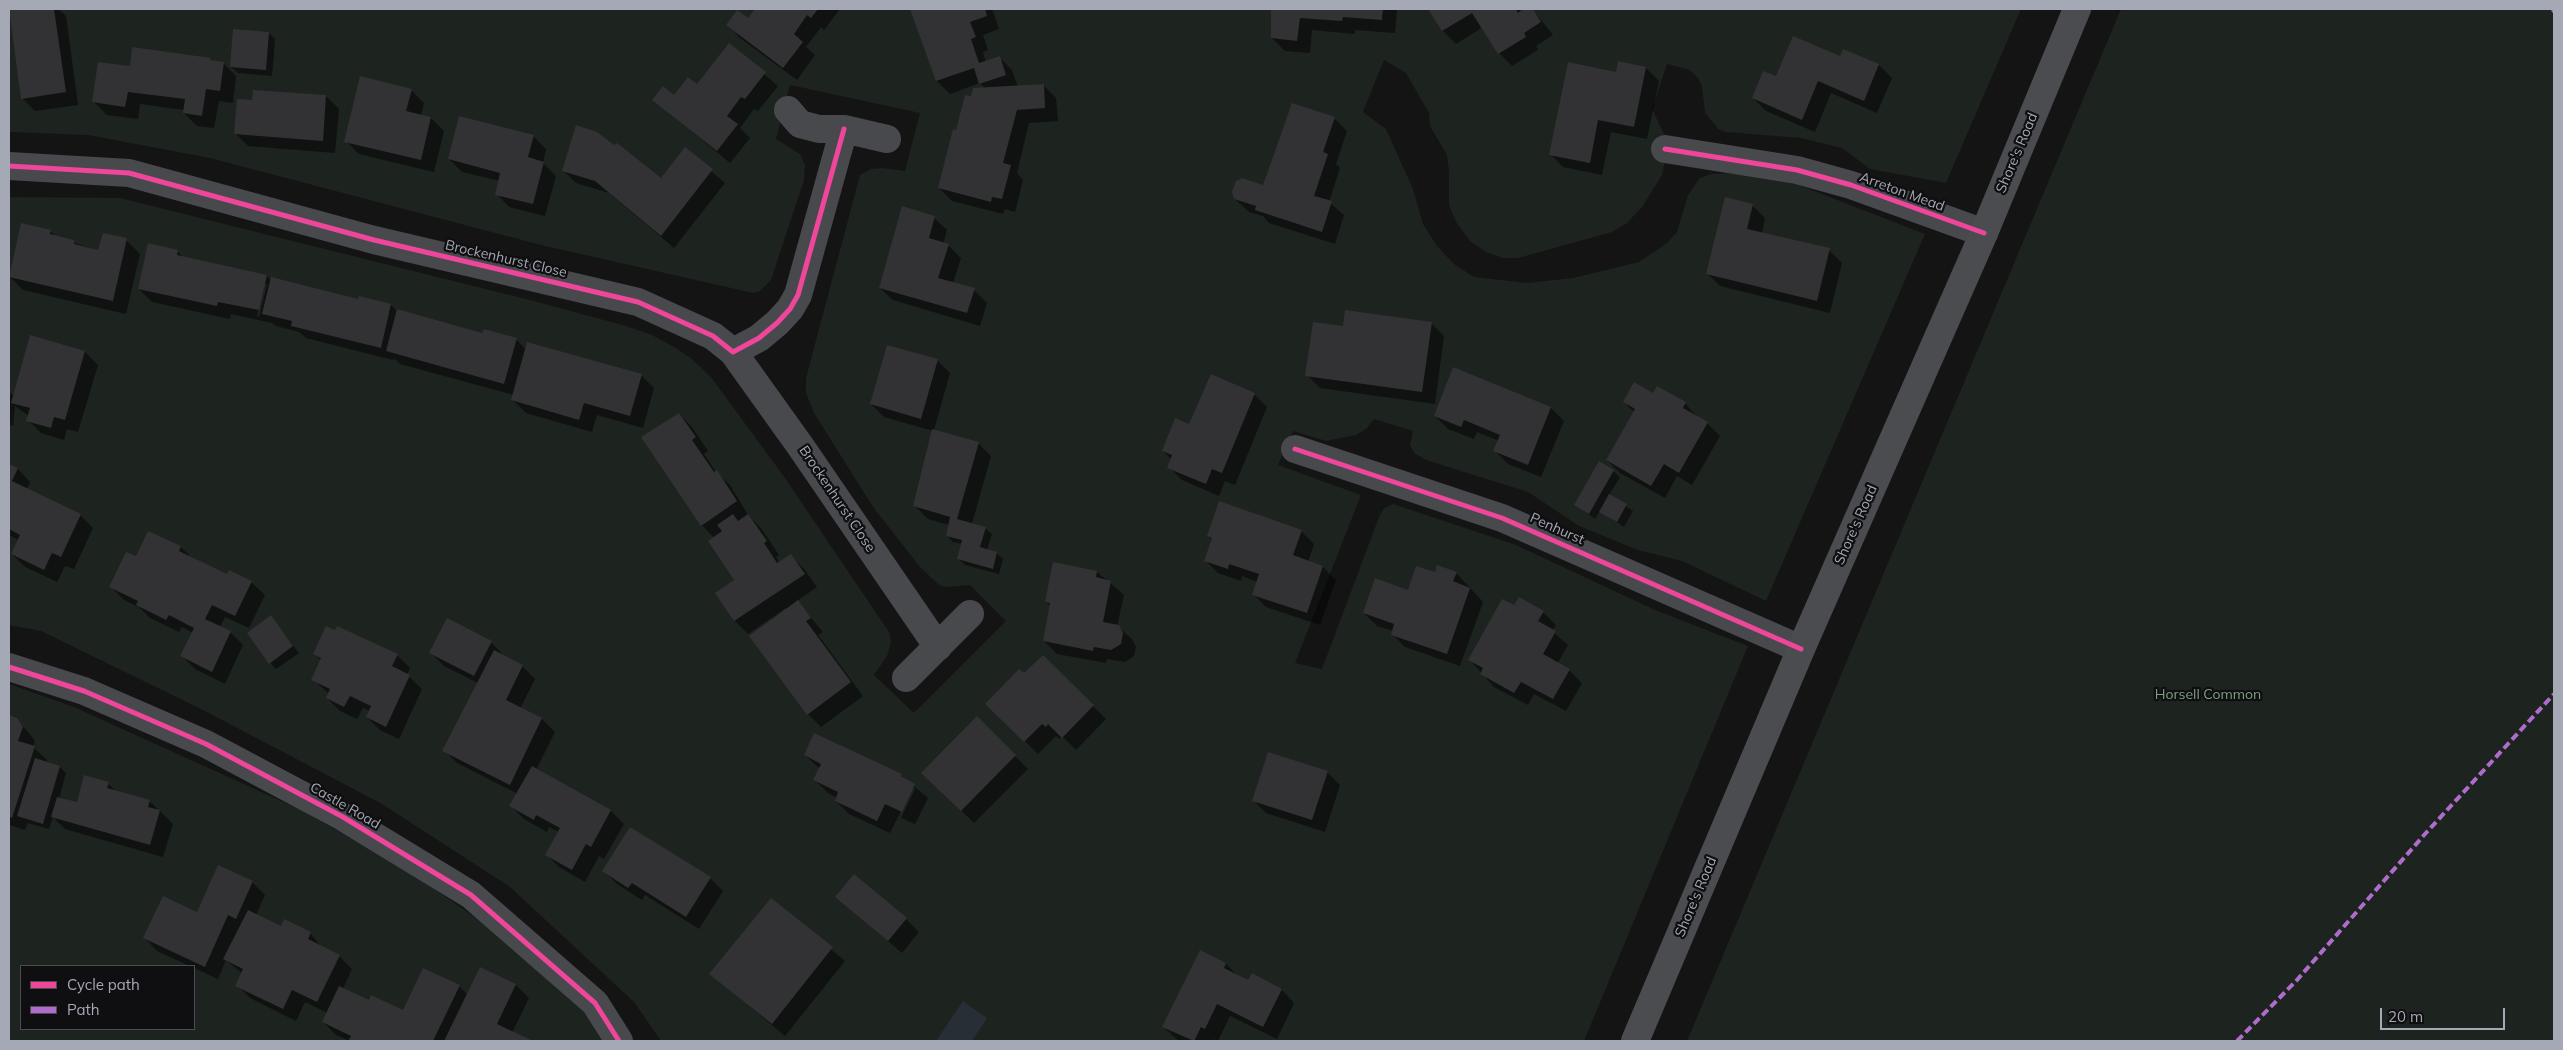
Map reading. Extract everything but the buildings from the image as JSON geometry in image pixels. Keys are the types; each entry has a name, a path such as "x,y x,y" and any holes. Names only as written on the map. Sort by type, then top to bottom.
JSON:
{"main road":[{"name":"Shore's Road","path":"1635,1041 1801,649 1984,233 2077,9"}],"street":[{"path":"788,110 800,124 818,129 844,130 887,139"},
{"path":"733,352 759,338 777,323 790,309 798,296 844,130"},
{"name":"Arreton Mead","path":"1665,149 1797,170 1851,185 1984,233"},
{"name":"Brockenhurst Close","path":"9,166 130,173 374,240 638,302 713,336 733,352 801,447 938,647"},
{"name":"Penhurst","path":"1295,449 1502,518 1801,649"},
{"path":"906,678 970,614"},
{"name":"Castle Road","path":"9,667 84,691 206,744 344,817 470,895 595,1003 619,1041"}],"green space":[{"path":"9,9 2021,9 1946,183 1870,169 1842,148 1801,138 1725,132 1718,129 1705,113 1702,86 1698,78 1690,70 1667,64 1652,109 1665,136 1666,157 1662,175 1642,207 1627,223 1612,232 1518,258 1503,258 1486,252 1470,241 1456,222 1449,205 1447,155 1430,126 1429,113 1406,73 1384,60 1363,112 1386,129 1413,189 1423,224 1437,246 1454,264 1474,277 1527,283 1573,278 1639,262 1667,243 1677,232 1688,195 1700,178 1712,174 1737,173 1791,182 1925,234 1766,601 1682,561 1638,550 1579,526 1528,492 1426,460 1415,454 1410,445 1413,431 1374,419 1366,429 1356,435 1326,441 1293,431 1278,465 1361,495 1295,663 1322,669 1379,517 1384,508 1393,504 1516,545 1655,610 1748,646 1584,1041 661,1041 634,1002 510,887 382,804 203,710 41,631 9,625 9,197 120,198 534,301 626,326 652,335 676,348 692,359 711,377 785,478 889,632 891,642 887,656 874,675 914,713 1006,621 970,585 946,587 939,585 920,567 873,507 814,413 806,393 806,378 860,175 871,169 882,168 905,171 920,113 790,85 776,139 800,154 805,165 804,180 771,280 760,291 753,293 541,245 210,158 88,135 9,132"},
{"name":"Horsell Common","path":"2121,9 2554,9 2554,1041 1687,1041"},
{"path":"9,684 74,707 299,809 402,867 497,932 587,1010 606,1041 9,1041"}],"shaded area":[{"path":"963,1001 987,1018 972,1041 936,1041"}],"marked path":[{"path":"2237,1041 2297,980 2425,834 2554,694"}],"cycle path":[{"path":"9,166 129,173 374,240 638,302 713,336 733,352 759,338 777,323 790,309 798,295 844,129"},
{"path":"1665,149 1797,170 1851,185 1984,233"},
{"path":"1295,449 1502,518 1801,649"},
{"path":"9,667 84,691 206,744 343,817 471,895 595,1003 619,1041"}]}
